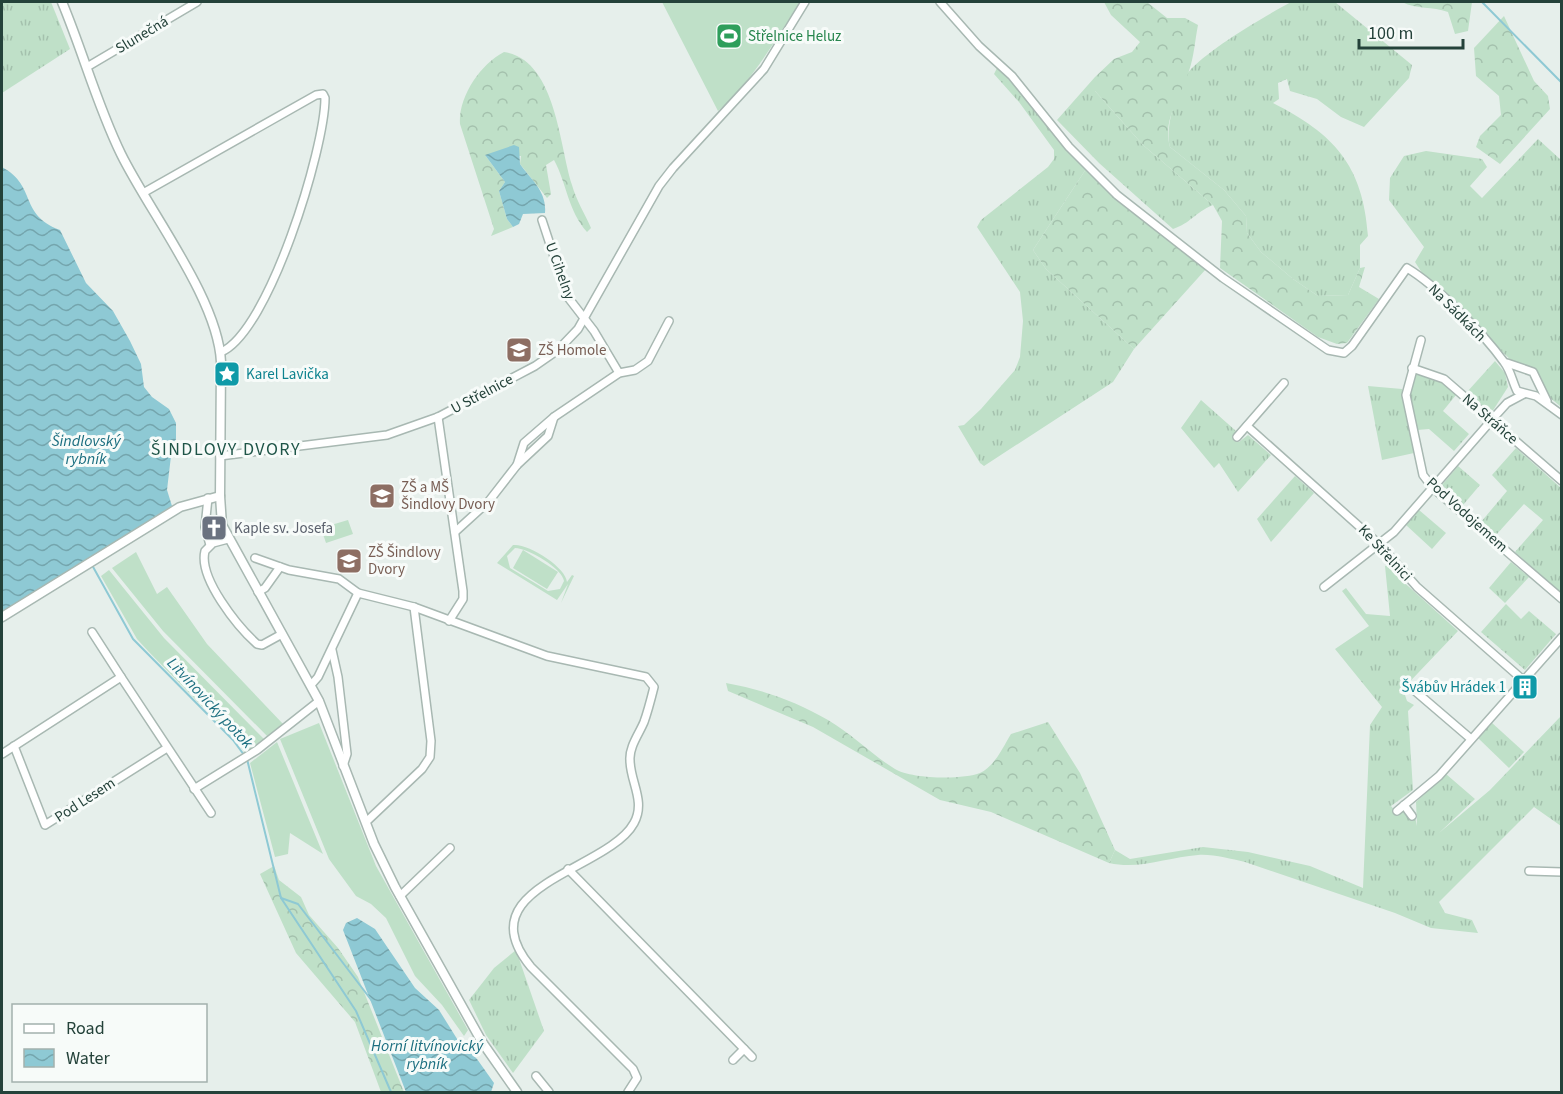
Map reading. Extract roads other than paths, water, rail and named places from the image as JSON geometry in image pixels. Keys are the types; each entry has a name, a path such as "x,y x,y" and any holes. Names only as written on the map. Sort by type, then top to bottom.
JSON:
{"street":[{"path":"62,2 110,130 204,301 221,351 220,496 222,525 319,701 366,822 400,896 482,1042 517,1092"},
{"name":"Slunečná","path":"87,67 197,2"},
{"name":"U Střelnice","path":"449,621 462,599 463,591 438,417 547,358 569,339 584,318 666,177 764,69 805,2"},
{"name":"Na Sádkách","path":"940,2 979,46 1012,76 1069,147 1117,195 1223,278 1328,350 1344,353 1352,346 1407,268 1423,278 1504,362 1514,382"},
{"path":"143,193 316,95 322,94 325,98 318,145 301,209 276,273 247,328 229,348 221,351"},
{"name":"U Cihelny","path":"542,220 567,296 584,318"},
{"path":"584,318 619,373"},
{"path":"517,465 524,443 554,417 619,373 635,370 648,361 669,321"},
{"name":"Pod Vodojemem","path":"1420,340 1406,395 1423,475 1433,488 1562,599"},
{"name":"Na Sádkách","path":"1504,362 1525,370"},
{"name":"Na Stráňce","path":"1412,368 1444,379 1562,481"},
{"path":"1507,404 1517,374 1525,370 1536,375 1548,403"},
{"path":"1238,437 1284,382"},
{"path":"1514,382 1517,391 1548,403 1562,415"},
{"path":"1324,587 1380,545 1507,404 1535,390 1538,383"},
{"path":"220,456 387,435 438,417"},
{"path":"455,532 489,501 517,465 548,436 554,417"},
{"name":"Ke Střelnici","path":"1247,426 1380,545 1417,587 1523,680"},
{"path":"2,617 180,507 220,496"},
{"path":"208,498 205,527 210,545"},
{"path":"228,539 210,545 203,557 212,586 254,641 262,645 282,634"},
{"path":"255,558 279,567 339,579 358,593 414,606 547,656 646,677 653,683 654,687 630,761 639,805 634,823 618,841 568,868 541,887 519,909 513,926 514,939 522,956 531,967 633,1069 637,1078 628,1092"},
{"path":"258,592 265,588 279,567"},
{"path":"311,685 318,677 332,650 358,593"},
{"path":"366,822 422,769 430,757 431,741 414,606"},
{"path":"92,632 166,748 211,813"},
{"path":"1397,811 1439,776 1562,637"},
{"path":"332,650 338,677 347,754 343,766"},
{"path":"2,754 121,676"},
{"path":"1415,691 1471,739"},
{"path":"194,789 257,750 319,701"},
{"name":"Pod Lesem","path":"14,746 45,825 166,748"},
{"path":"1404,805 1412,816"},
{"path":"400,896 450,848"},
{"path":"568,868 752,1057"},
{"path":"1529,872 1562,872"},
{"path":"733,1060 744,1049"},
{"path":"536,1076 549,1092"}],"water":[{"path":"514,145 519,147 520,164 541,192 545,213 523,214 519,224 513,227 507,219 499,191 505,182 485,155"},
{"name":"Šindlovský rybník","path":"2,167 20,183 38,216 47,224 60,230 86,283 113,311 141,364 144,387 152,397 169,409 176,423 176,439 171,456 167,490 172,506 27,598 2,611"},
{"name":"Horní litvínovický rybník","path":"357,918 375,929 415,988 439,1010 459,1042 477,1059 494,1083 491,1092 406,1092 343,930 346,923"}],"waterway":[{"path":"1482,2 1562,83"},
{"name":"Litvínovický potok","path":"92,565 133,639 233,740 247,759 281,898 298,904 372,1001"},
{"path":"281,898 356,1011 391,1092"}],"place":[{"name":"Střelnice Heluz","path":"729,36"},
{"name":"ZŠ Homole","path":"519,350"},
{"name":"Karel Lavička","path":"227,374"},
{"name":"ZŠ a MŠ Šindlovy Dvory","path":"382,496"},
{"name":"Kaple sv. Josefa","path":"214,528"},
{"name":"ZŠ Šindlovy Dvory","path":"349,561"},
{"name":"Švábův Hrádek 1","path":"1525,687"}],"district":[{"name":"ŠINDLOVY DVORY","path":"226,449"}]}
